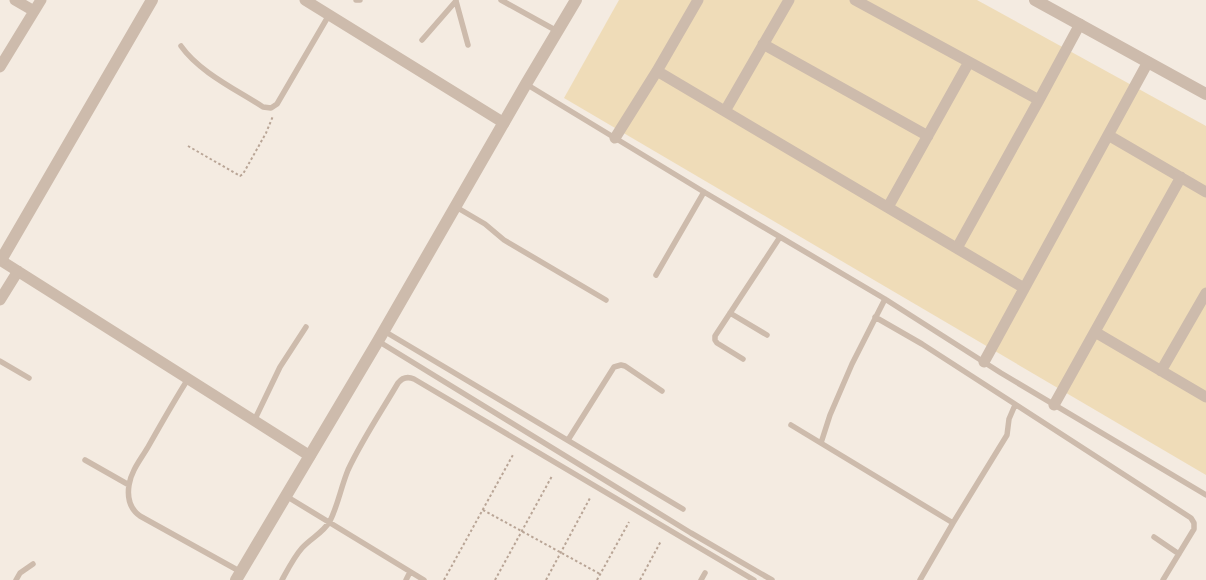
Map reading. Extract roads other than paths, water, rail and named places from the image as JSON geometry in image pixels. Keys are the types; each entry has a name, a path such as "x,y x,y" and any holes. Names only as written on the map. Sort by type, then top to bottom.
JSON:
{"street":[{"path":"15,0 34,12"},
{"path":"2,59 41,0"},
{"path":"152,0 1,260 310,456"},
{"path":"305,0 504,122"},
{"path":"238,576 381,336 576,0"},
{"path":"615,138 698,0"},
{"path":"725,111 789,0"},
{"path":"855,0 1039,100"},
{"path":"1040,1 1206,94"},
{"path":"957,248 1080,24"},
{"path":"764,44 928,136"},
{"path":"888,207 969,62"},
{"path":"984,362 1148,62"},
{"path":"657,71 1024,288"},
{"path":"1108,135 1206,192"},
{"path":"1054,405 1181,178"},
{"path":"0,300 18,271"},
{"path":"1161,371 1206,294"},
{"path":"1095,332 1206,397"}],"lane":[{"path":"454,0 464,0"},
{"path":"422,40 454,0"},
{"path":"454,0 468,45"},
{"path":"501,0 557,31"},
{"path":"181,46 190,58 202,68 266,108 271,108 275,106 329,15"},
{"path":"526,84 885,299 1054,405 1206,495"},
{"path":"656,275 704,192"},
{"path":"456,207 485,224 504,240 606,300"},
{"path":"743,359 717,343 715,340 716,334 780,237"},
{"path":"821,443 830,415 855,358 885,299"},
{"path":"730,312 767,335"},
{"path":"875,317 922,344 1191,518 1194,530 1163,580"},
{"path":"254,421 280,367 306,326"},
{"path":"381,336 568,440 683,509"},
{"path":"381,336 682,528 772,580"},
{"path":"0,361 29,378"},
{"path":"568,440 614,367 625,366 662,391"},
{"path":"282,580 298,553 323,531 329,522 345,478 354,460 398,383 403,378 410,378 754,580"},
{"path":"188,380 135,469 129,485 129,502 137,514 238,576"},
{"path":"920,580 1007,435 1009,419 1015,405"},
{"path":"791,425 953,523"},
{"path":"85,460 129,485"},
{"path":"286,496 424,580"},
{"path":"1154,537 1179,554"},
{"path":"16,580 20,573 33,564"},
{"path":"406,580 410,572"},
{"path":"702,580 705,574"}]}
